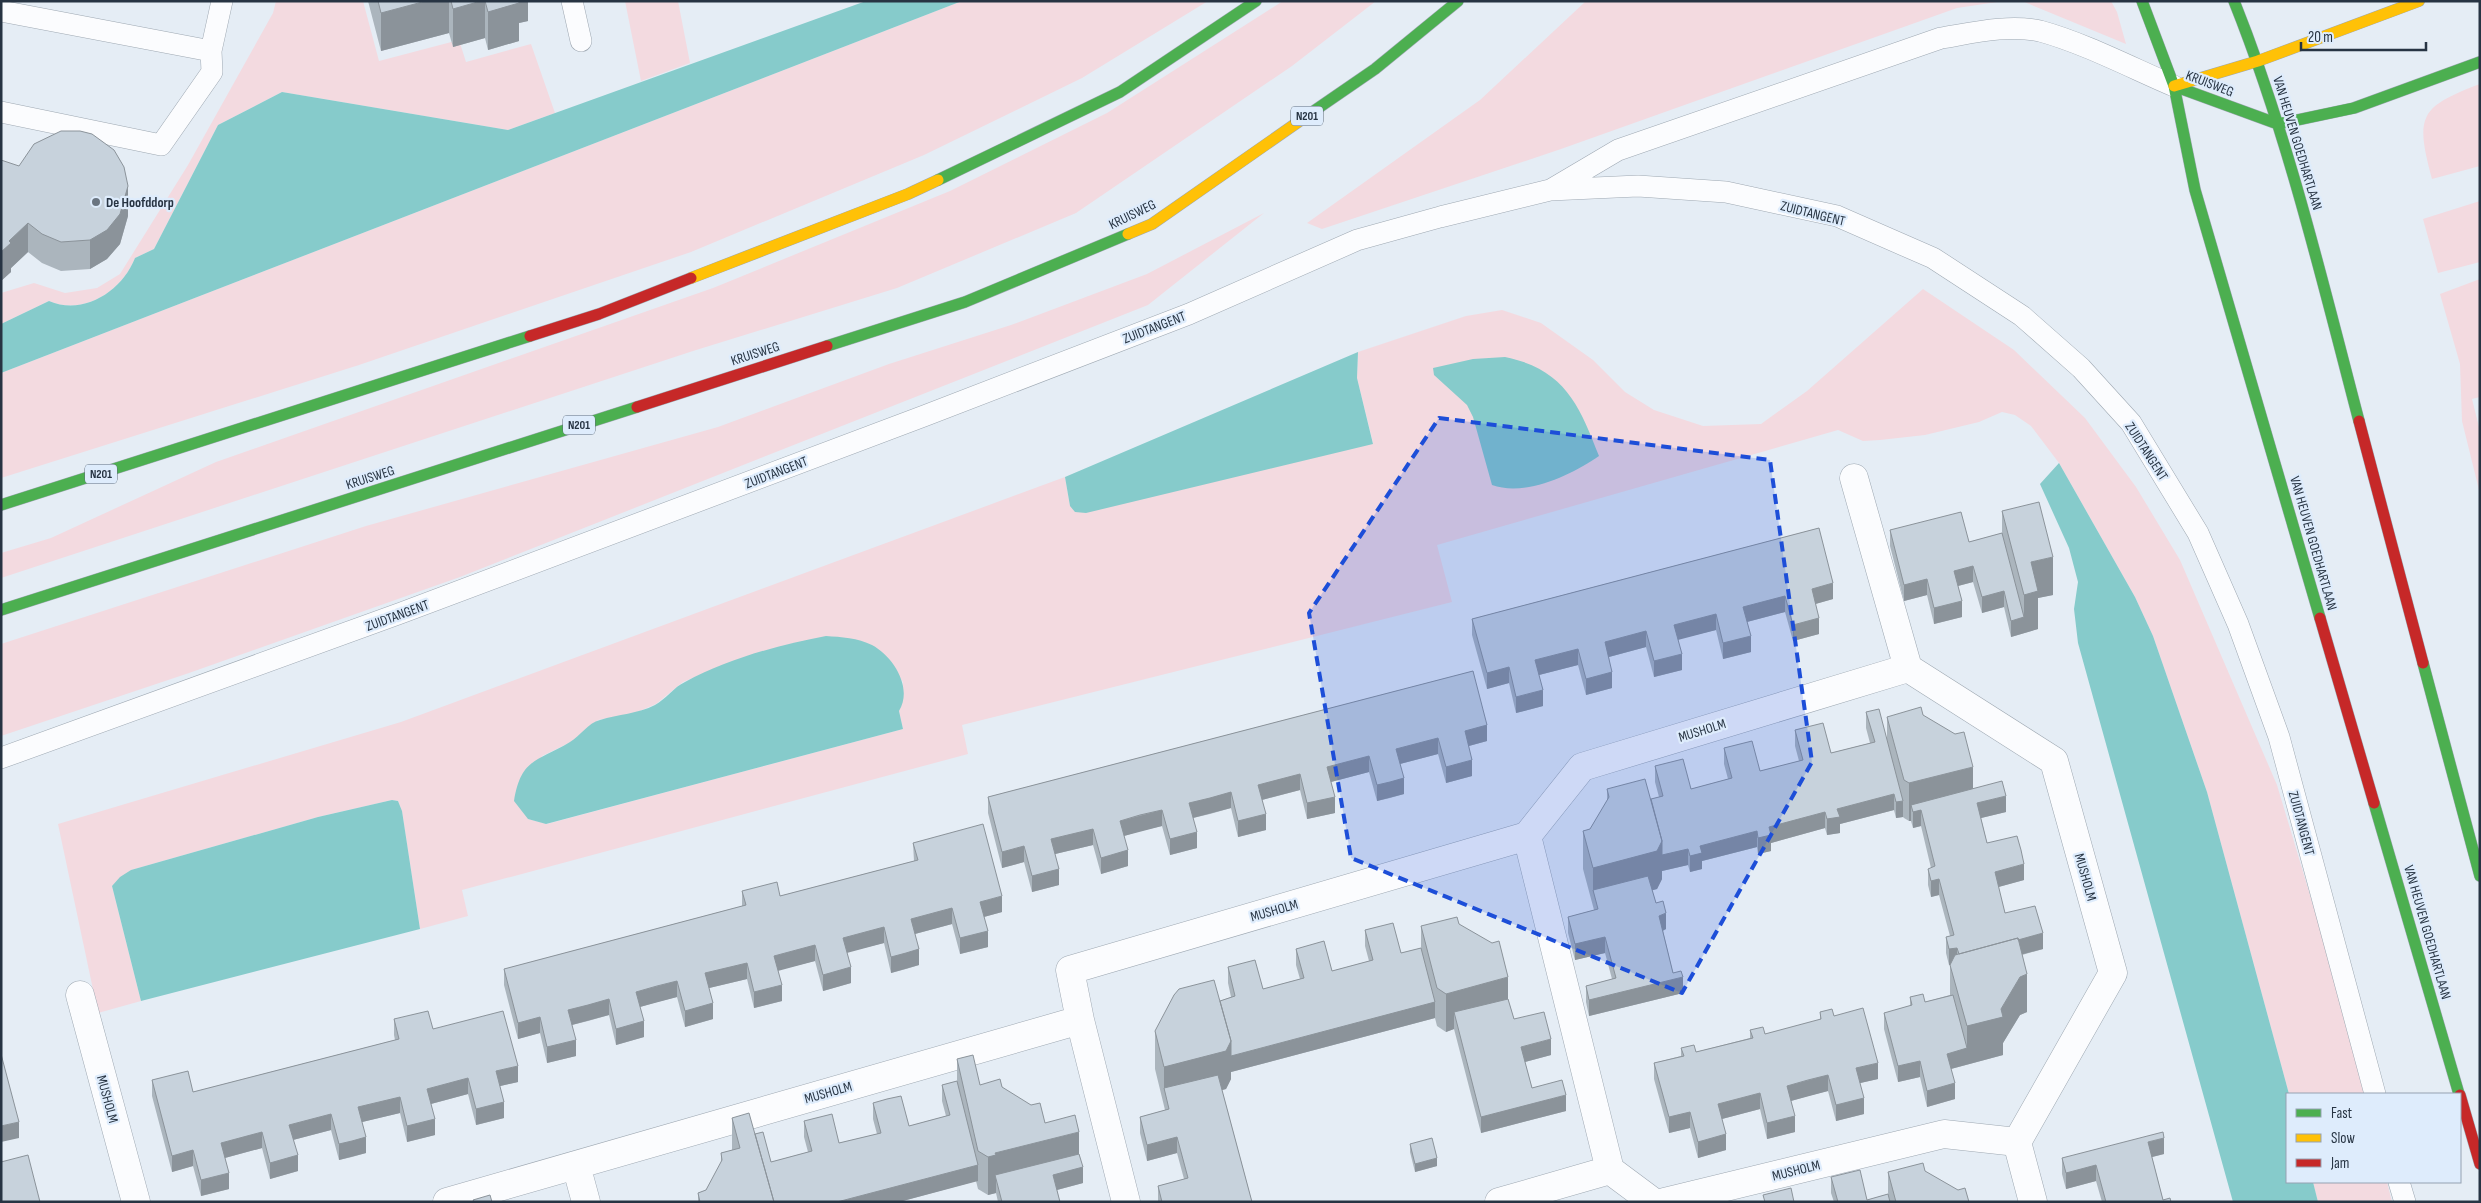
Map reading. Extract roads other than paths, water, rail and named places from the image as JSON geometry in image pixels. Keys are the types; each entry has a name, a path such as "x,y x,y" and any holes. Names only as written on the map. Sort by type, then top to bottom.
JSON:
{"main road":[{"name":"N201","path":"1,504 599,314 908,194 1120,92 1256,1"},
{"name":"KRUISWEG","path":"1,610 965,302 1152,224 1375,69 1458,1"},
{"name":"VAN HEUVEN GOEDHARTLAAN","path":"2142,1 2174,86 2195,190 2459,1093"},
{"name":"VAN HEUVEN GOEDHARTLAAN","path":"2234,1 2258,61 2308,228 2480,876"},
{"name":"KRUISWEG","path":"2174,86 2258,61 2419,1"},
{"path":"2278,124 2354,108 2480,62"},
{"name":"KRUISWEG","path":"2174,86 2278,124"},
{"name":"VAN HEUVEN GOEDHARTLAAN","path":"2461,1098 2480,1164"}],"street":[{"path":"1854,478 1908,668"},
{"name":"MUSHOLM","path":"1126,1202 1080,1020 1070,970 1526,836 1582,767 1908,668 2054,761 2113,973 2018,1142 1944,1134 1664,1202"},
{"path":"1526,836 1610,1170 1653,1202"},
{"name":"MUSHOLM","path":"80,995 136,1202"},
{"name":"MUSHOLM","path":"446,1202 1080,1020"},
{"path":"2018,1142 2033,1202"},
{"path":"576,1165 586,1202"},
{"path":"1499,1202 1610,1170"}],"lane":[{"path":"1,112 161,145 212,72 211,51 222,1"},
{"path":"572,1 582,40"},
{"path":"1,11 211,51"},
{"name":"ZUIDTANGENT","path":"1550,190 1618,150 1941,38 1990,29 2039,31 2174,86"},
{"name":"ZUIDTANGENT","path":"1,758 401,613 915,420 1189,314 1357,240 1550,190 1638,186 1726,192 1837,216 1932,258 2022,316 2081,368 2130,423 2198,533 2238,624 2279,737 2375,1093"},
{"path":"2399,1183 2405,1202"}],"water":[{"path":"866,1 962,1 1,373 1,324 49,301 62,305 88,303 100,298 111,290 121,281 135,258 154,249 218,125 282,92 508,130"},
{"path":"1358,352 1357,378 1373,444 1086,513 1075,512 1070,506 1065,477"},
{"path":"1505,357 1542,370 1567,392 1584,420 1599,456 1576,470 1548,482 1519,488 1505,488 1492,485 1473,417 1467,405 1434,375 1433,368 1473,359"},
{"path":"2059,463 2135,597 2153,636 2207,792 2289,1093 2286,1093 2286,1183 2313,1183 2318,1202 2233,1202 2078,643 2074,609 2078,582 2069,548 2040,484"},
{"path":"826,636 849,638 872,645 880,650 894,665 899,674 904,693 899,711 903,729 546,824 528,819 514,801 521,776 532,763 570,742 596,722 648,708 659,702 681,684 718,666 772,648"},
{"path":"392,800 398,801 402,811 420,929 141,1001 112,886 120,877 131,870 318,817"}],"place":[{"name":"De Hoofddorp","path":"96,202"}]}
